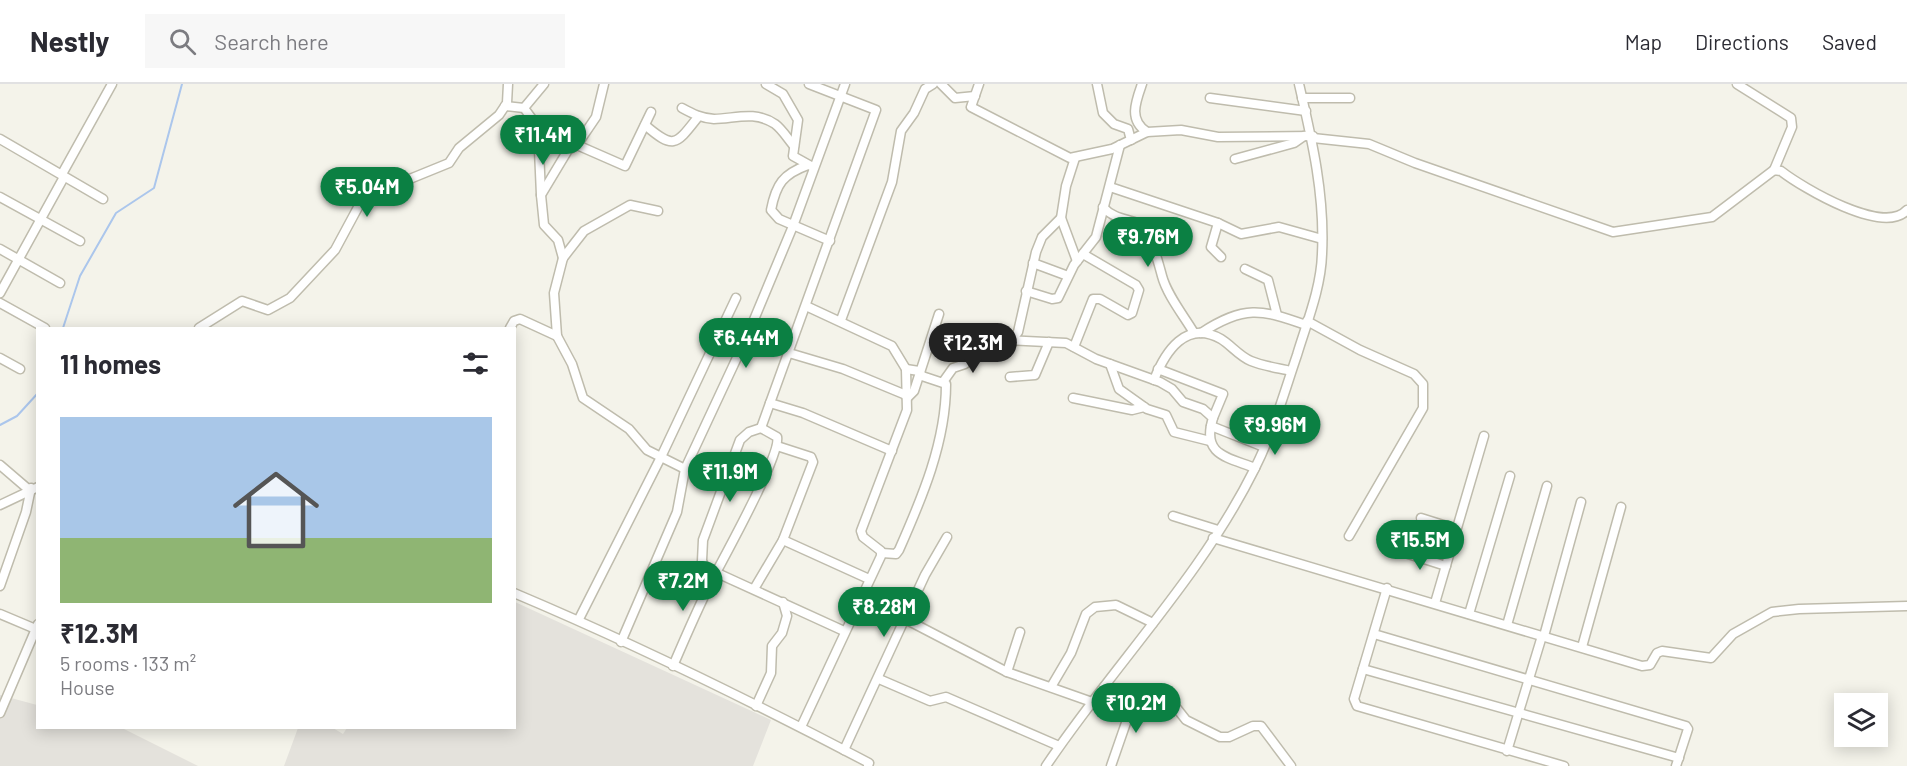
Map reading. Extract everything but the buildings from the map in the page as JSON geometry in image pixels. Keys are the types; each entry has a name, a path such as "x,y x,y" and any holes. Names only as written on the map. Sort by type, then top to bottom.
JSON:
{"street":[{"path":"0,293 42,220 112,84"},
{"path":"201,327 242,301 268,310 288,300 336,249 363,198 447,165 459,148 497,117 505,106 508,84"},
{"path":"524,108 544,84"},
{"path":"541,195 568,150 576,145 596,117 604,84"},
{"path":"766,84 783,94 798,120 794,157 811,166"},
{"path":"761,428 876,110 809,84"},
{"path":"621,642 677,512 685,469 748,334 793,226 811,166 844,84"},
{"path":"841,320 892,182 901,131 914,113 924,91 933,84"},
{"path":"941,84 955,98 975,96"},
{"path":"979,84 970,107 1061,154 1076,158 1120,145 1147,132 1181,130 1218,137 1310,137 1369,144 1415,163 1613,232 1712,217 1768,172 1774,170 1781,171 1817,196 1853,210 1886,219 1902,215 1907,210"},
{"path":"1096,84 1103,113 1114,124 1128,129"},
{"path":"1142,84 1135,102 1135,117 1140,128 1147,132"},
{"path":"1046,766 1153,623 1215,534 1255,468 1264,447 1291,371 1320,275 1322,239 1310,137 1299,84"},
{"path":"1737,84 1787,114 1793,122 1774,170"},
{"path":"1210,98 1306,111"},
{"path":"1302,98 1350,98"},
{"path":"505,106 524,108 538,127 544,224 558,240 562,258 554,293 557,336 572,364 583,398 631,430 648,450 685,469"},
{"path":"682,108 698,117 717,119 731,115 752,116 774,124 794,146"},
{"path":"576,145 625,166 651,112"},
{"path":"645,125 663,140 674,143 698,117"},
{"path":"1131,140 1128,129 1135,117"},
{"path":"1235,159 1310,137"},
{"path":"0,139 103,200"},
{"path":"1026,291 1056,299 1062,293 1068,276 1096,237 1120,145"},
{"path":"1074,347 1093,299 1100,299 1128,315 1132,313 1139,290 1136,285 1080,257 1062,218 1066,186 1076,158"},
{"path":"811,166 788,174 777,187 771,208 777,218 830,241"},
{"path":"1110,186 1218,223 1241,234 1279,227 1322,239"},
{"path":"0,197 80,241"},
{"path":"562,258 584,231 629,205 658,212"},
{"path":"1103,207 1112,217 1138,224 1143,228 1161,264 1163,278 1198,333 1221,339 1251,361 1291,371"},
{"path":"1013,339 1018,332 1033,263 1042,237 1062,218"},
{"path":"1218,223 1211,247 1221,257"},
{"path":"0,249 60,283"},
{"path":"1033,263 1068,276"},
{"path":"1245,269 1268,280 1277,315"},
{"path":"579,619 661,457 735,298"},
{"path":"0,303 43,327"},
{"path":"806,306 892,345 906,369 908,410 861,531 863,537 882,553 897,552 919,504 944,421 946,385 922,376 919,371 906,369"},
{"path":"1154,380 1164,357 1183,337 1253,311 1306,323 1414,374 1423,384 1423,408 1349,536"},
{"path":"906,397 914,391 939,314"},
{"path":"511,327 516,320 520,319 557,336"},
{"path":"943,382 953,368 965,364 977,339 984,336 1066,343 1172,389 1183,402 1203,410 1212,422 1264,447"},
{"path":"1010,377 1035,375 1049,342"},
{"path":"789,353 843,369 906,397"},
{"path":"0,358 20,369"},
{"path":"1110,364 1119,389 1144,407 1166,415 1172,429 1178,434 1210,441"},
{"path":"1158,369 1223,394 1212,422 1210,441 1218,453 1255,468"},
{"path":"1073,398 1132,410 1144,407"},
{"path":"770,403 803,413 892,451"},
{"path":"673,666 714,577 738,527 758,494 777,446 777,437 761,428 747,433 740,440 703,537 702,561 714,577 754,589 844,630"},
{"path":"1435,603 1484,436"},
{"path":"754,589 783,540 814,461 811,457 777,446"},
{"path":"0,465 32,488"},
{"path":"1469,614 1510,476"},
{"path":"1507,625 1547,486"},
{"path":"0,505 32,488"},
{"path":"0,586 32,488"},
{"path":"1507,751 1581,502"},
{"path":"1582,648 1621,507"},
{"path":"1173,516 1215,534 1469,614 1646,666 1662,651 1711,658 1733,634 1772,612 1907,606"},
{"path":"1421,518 1456,529"},
{"path":"844,750 907,620 925,575 946,537"},
{"path":"783,540 868,579"},
{"path":"1402,552 1446,566"},
{"path":"801,727 844,630 882,553"},
{"path":"1388,588 1354,699 1361,708 1564,766"},
{"path":"516,594 579,619 621,642 801,727 869,763 868,766"},
{"path":"756,706 771,673 772,646 782,633 787,616 783,602"},
{"path":"1051,687 1071,653 1086,614 1095,607 1116,605 1153,623"},
{"path":"0,614 36,628"},
{"path":"907,620 1007,672 1092,702"},
{"path":"0,713 36,630"},
{"path":"1007,672 1020,632"},
{"path":"1363,669 1677,762 1688,729 1686,726 1374,634"},
{"path":"879,679 930,701 946,697 1059,746"},
{"path":"1104,687 1171,701 1186,720 1220,737 1229,737 1253,726 1261,726 1291,766"},
{"path":"1111,766 1136,694"}],"shaded area":[{"path":"516,602 771,720 753,766 284,766 298,729 335,729 343,734 346,729 516,729"},
{"path":"0,695 36,705 36,729 124,729 198,766 0,766"}],"waterway":[{"path":"63,327 80,276 116,213 154,188 182,84"},
{"path":"0,425 17,416 36,395"}]}
